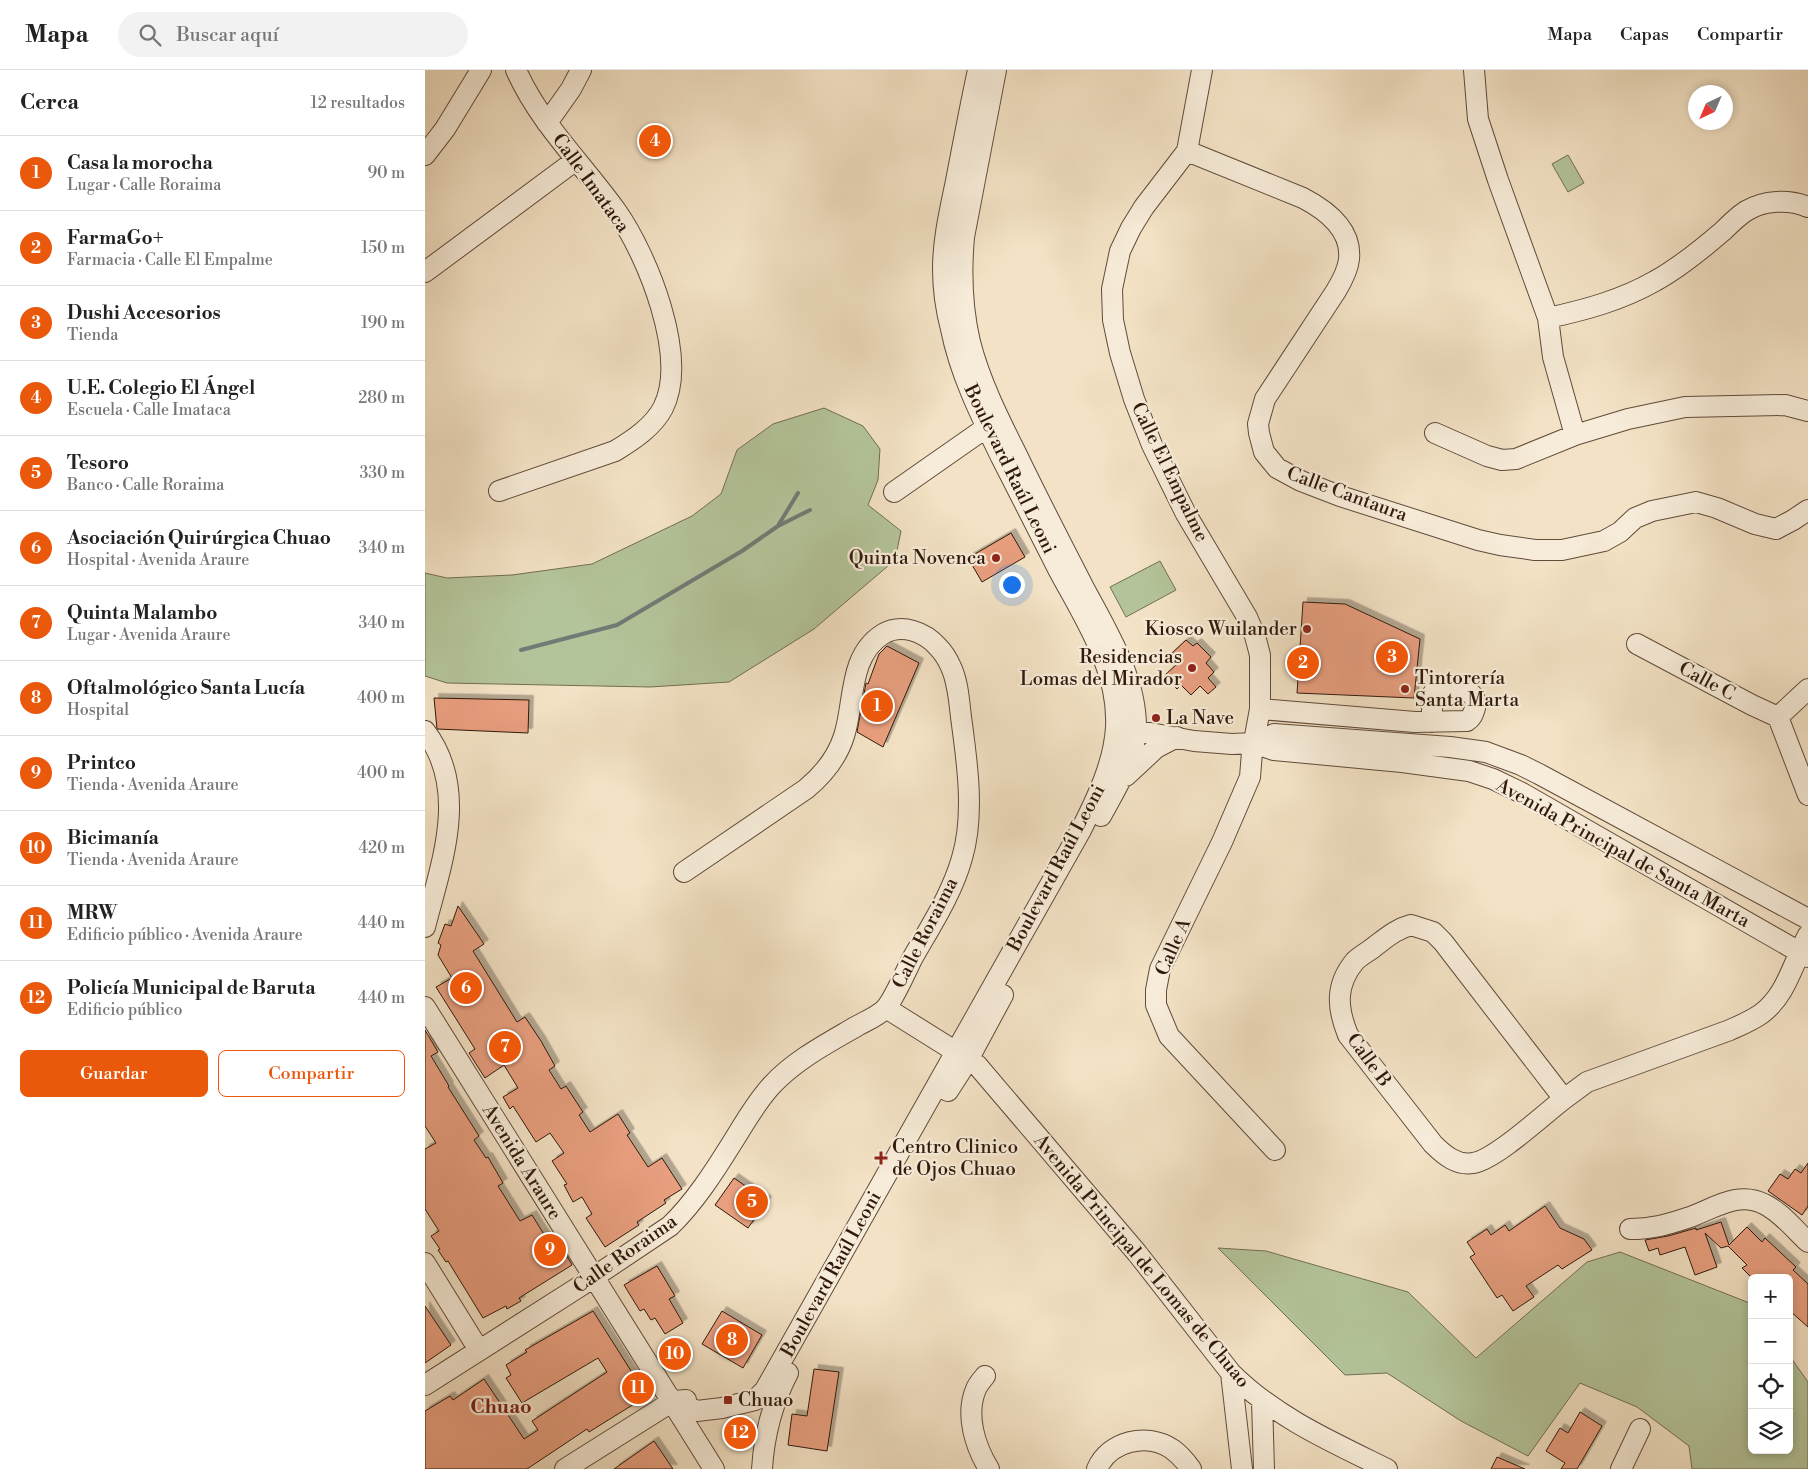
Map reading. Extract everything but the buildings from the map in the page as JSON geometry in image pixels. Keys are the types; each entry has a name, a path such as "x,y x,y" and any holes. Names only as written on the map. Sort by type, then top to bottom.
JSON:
{"street":[{"path":"425,155 445,129 481,70"},
{"name":"Calle Imataca","path":"499,491 615,451 633,440 649,426 663,408 671,382 672,359 659,301 642,258 617,213 547,123 523,85 516,70"},
{"path":"547,123 571,89 581,70"},
{"name":"Boulevard Raúl Leoni","path":"762,1469 765,1439 783,1382 958,1075 961,1056 1090,812 1105,778 1116,727 1110,677 1099,647 1034,523 972,395 959,360 946,302 943,270 945,237 978,70"},
{"name":"Boulevard Raúl Leoni","path":"673,1401 744,1391 759,1385 774,1375 1119,782 1131,752 1136,729 1132,697 1123,667 1111,639 1050,523 1005,430 979,373 970,340 963,293 964,237 996,70"},
{"path":"1187,151 1202,70"},
{"path":"1474,70 1478,119 1548,318 1553,357 1575,435"},
{"name":"Calle Cantaura","path":"1187,151 1321,207 1333,217 1348,243 1349,258 1345,275 1265,399 1260,414 1258,424 1264,452 1277,468 1288,475 1340,496 1478,540 1535,550 1562,550 1604,540 1620,532 1635,518 1652,511 1696,502 1717,508 1755,524 1777,528 1808,510"},
{"name":"Calle El Empalme","path":"1187,151 1144,207 1120,251 1112,289 1113,320 1119,353 1152,445 1186,514 1247,617 1255,636 1260,655 1260,709 1254,743"},
{"path":"425,272 576,160"},
{"path":"1548,318 1586,309 1631,293 1657,280 1747,210 1770,203 1781,202 1808,207"},
{"path":"1435,433 1487,456 1502,460 1516,459 1575,435 1653,413 1685,407 1785,405 1808,411"},
{"path":"893,492 987,427"},
{"name":"Calle Roraima","path":"425,1385 660,1234 678,1218 709,1179 752,1112 773,1084 795,1065 886,1008 950,890 963,857 967,828 968,798 965,748 957,685 951,666 930,638 899,628 886,632 873,641 856,671 843,738 834,759 822,776 806,789 684,872"},
{"name":"Calle C","path":"1637,644 1778,717"},
{"path":"1808,689 1778,717 1808,795"},
{"path":"1260,709 1423,722 1415,744"},
{"name":"Avenida Principal de Santa Marta","path":"1116,727 1222,743 1254,743 1275,750 1447,767 1469,771 1493,779 1522,793 1805,948"},
{"path":"425,731 439,756 446,774 449,821 446,844 425,927"},
{"name":"Avenida Principal de Santa Marta","path":"1254,743 1274,734 1415,744 1486,752 1521,765 1808,919"},
{"path":"1119,782 1146,755 1177,737"},
{"name":"Calle A","path":"1254,743 1250,777 1222,842 1160,969 1156,990 1156,1005 1169,1036 1275,1150"},
{"name":"Calle B","path":"1563,1099 1443,942 1433,932 1411,925 1398,929 1356,961 1347,975 1341,988 1339,1005 1348,1034 1433,1144 1452,1160 1474,1163 1494,1154 1587,1082 1751,1021 1763,1013 1776,999 1805,948"},
{"name":"Avenida Araure","path":"425,1007 715,1469"},
{"name":"Avenida Principal de Lomas de Chuao","path":"886,1008 977,1066 1137,1253 1231,1372 1262,1401 1309,1429 1387,1469"},
{"path":"1630,1229 1652,1229 1689,1217 1719,1203 1742,1200 1764,1203 1808,1242"},
{"path":"425,1263 479,1350"},
{"path":"1231,1372 1242,1469"},
{"path":"985,1376 976,1389 972,1411 973,1434 989,1469"},
{"path":"565,1469 673,1401"},
{"path":"1262,1401 1264,1469"},
{"path":"1621,1469 1640,1429"},
{"path":"1097,1469 1112,1449 1134,1440 1152,1442 1171,1448 1191,1469"}],"green space":[{"path":"1568,155 1584,183 1568,192 1552,164"},
{"path":"824,408 863,426 880,449 878,480 868,505 901,531 895,560 814,629 729,682 650,687 447,683 425,676 425,573 447,578 512,575 592,564 692,516 721,494 737,450 773,424"},
{"path":"1160,561 1176,590 1126,617 1110,587"},
{"path":"1218,1248 1266,1251 1408,1292 1476,1358 1587,1262 1620,1252 1748,1302 1748,1454 1793,1454 1793,1361 1808,1382 1808,1469 1692,1469 1689,1446 1637,1407 1580,1383 1528,1456 1461,1421 1387,1373 1345,1375"}],"waterway":[{"path":"779,524 798,493"},
{"path":"521,650 617,625 742,551 778,526 810,510"}],"place":[{"name":"U.E. Colegio El Ángel","path":"655,141"},
{"name":"Quinta Novenca","path":"996,558"},
{"name":"Kiosco Wuilander","path":"1307,629"},
{"name":"Dushi Accesorios","path":"1392,657"},
{"name":"FarmaGo+","path":"1303,663"},
{"name":"Residencias Lomas del Mirador","path":"1192,668"},
{"name":"Tintorería Santa Marta","path":"1405,689"},
{"name":"Casa la morocha","path":"877,706"},
{"name":"La Nave","path":"1156,718"},
{"name":"Asociación Quirúrgica Chuao","path":"466,988"},
{"name":"Quinta Malambo","path":"505,1047"},
{"name":"Centro Clinico de Ojos Chuao","path":"881,1158"},
{"name":"Tesoro","path":"752,1202"},
{"name":"Printco","path":"550,1250"},
{"name":"Oftalmológico Santa Lucía","path":"732,1340"},
{"name":"Bicimanía","path":"675,1354"},
{"name":"MRW","path":"638,1388"},
{"name":"Chuao","path":"728,1400"},
{"name":"Policía Municipal de Baruta","path":"740,1433"}],"district":[{"name":"Chuao","path":"501,1407"}]}
